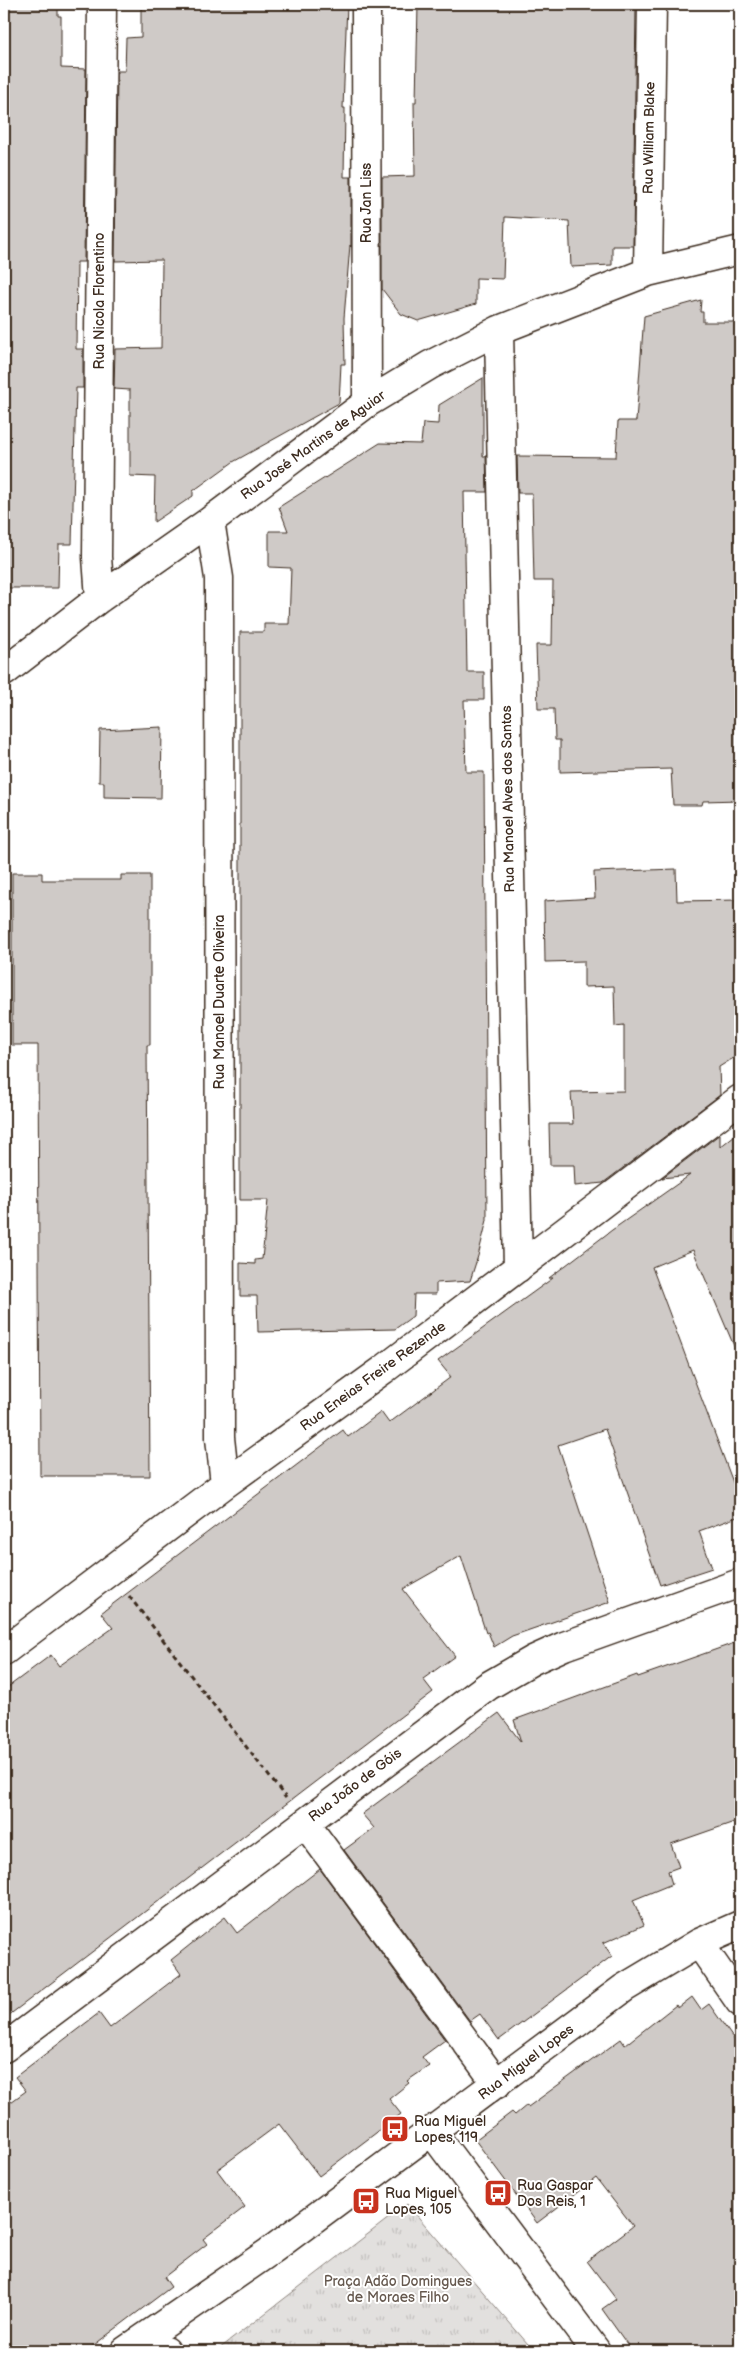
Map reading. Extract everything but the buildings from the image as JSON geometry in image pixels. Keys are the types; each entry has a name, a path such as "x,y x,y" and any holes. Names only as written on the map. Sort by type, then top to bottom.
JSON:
{"street":[{"name":"Rua Nicola Florentino","path":"100,598 97,557 102,4"},
{"name":"Rua Jan Liss","path":"366,4 367,403"},
{"name":"Rua William Blake","path":"648,272 652,4"},
{"name":"Rua José Martins de Aguiar","path":"4,672 100,598 210,521 367,403 430,365 499,330 648,272 740,250"},
{"name":"Rua Manoel Alves dos Santos","path":"499,330 518,1268"},
{"name":"Rua Manoel Duarte Oliveira","path":"210,521 218,578 220,1438 225,1484"},
{"name":"Rua Eneias Freire Rezende","path":"4,1651 225,1484 518,1268 740,1099"},
{"name":"Rua João de Góis","path":"4,2048 488,1686 533,1660 573,1642 740,1583"},
{"path":"305,1823 497,2084"},
{"name":"Rua Miguel Lopes","path":"132,2347 269,2252 624,1988 699,1943 740,1925"},
{"path":"699,1943 740,2002"},
{"path":"432,2132 596,2351"},
{"path":"132,2347 166,2351"}],"path":[{"path":"109,1571 305,1823"}],"green space":[{"name":"Praça Adão Domingues de Moraes Filho","path":"407,2204 534,2351 250,2351 219,2349"}],"place":[{"name":"Rua Miguel Lopes, 119","path":"395,2129"},
{"name":"Rua Gaspar Dos Reis, 1","path":"498,2193"},
{"name":"Rua Miguel Lopes, 105","path":"366,2201"}]}
